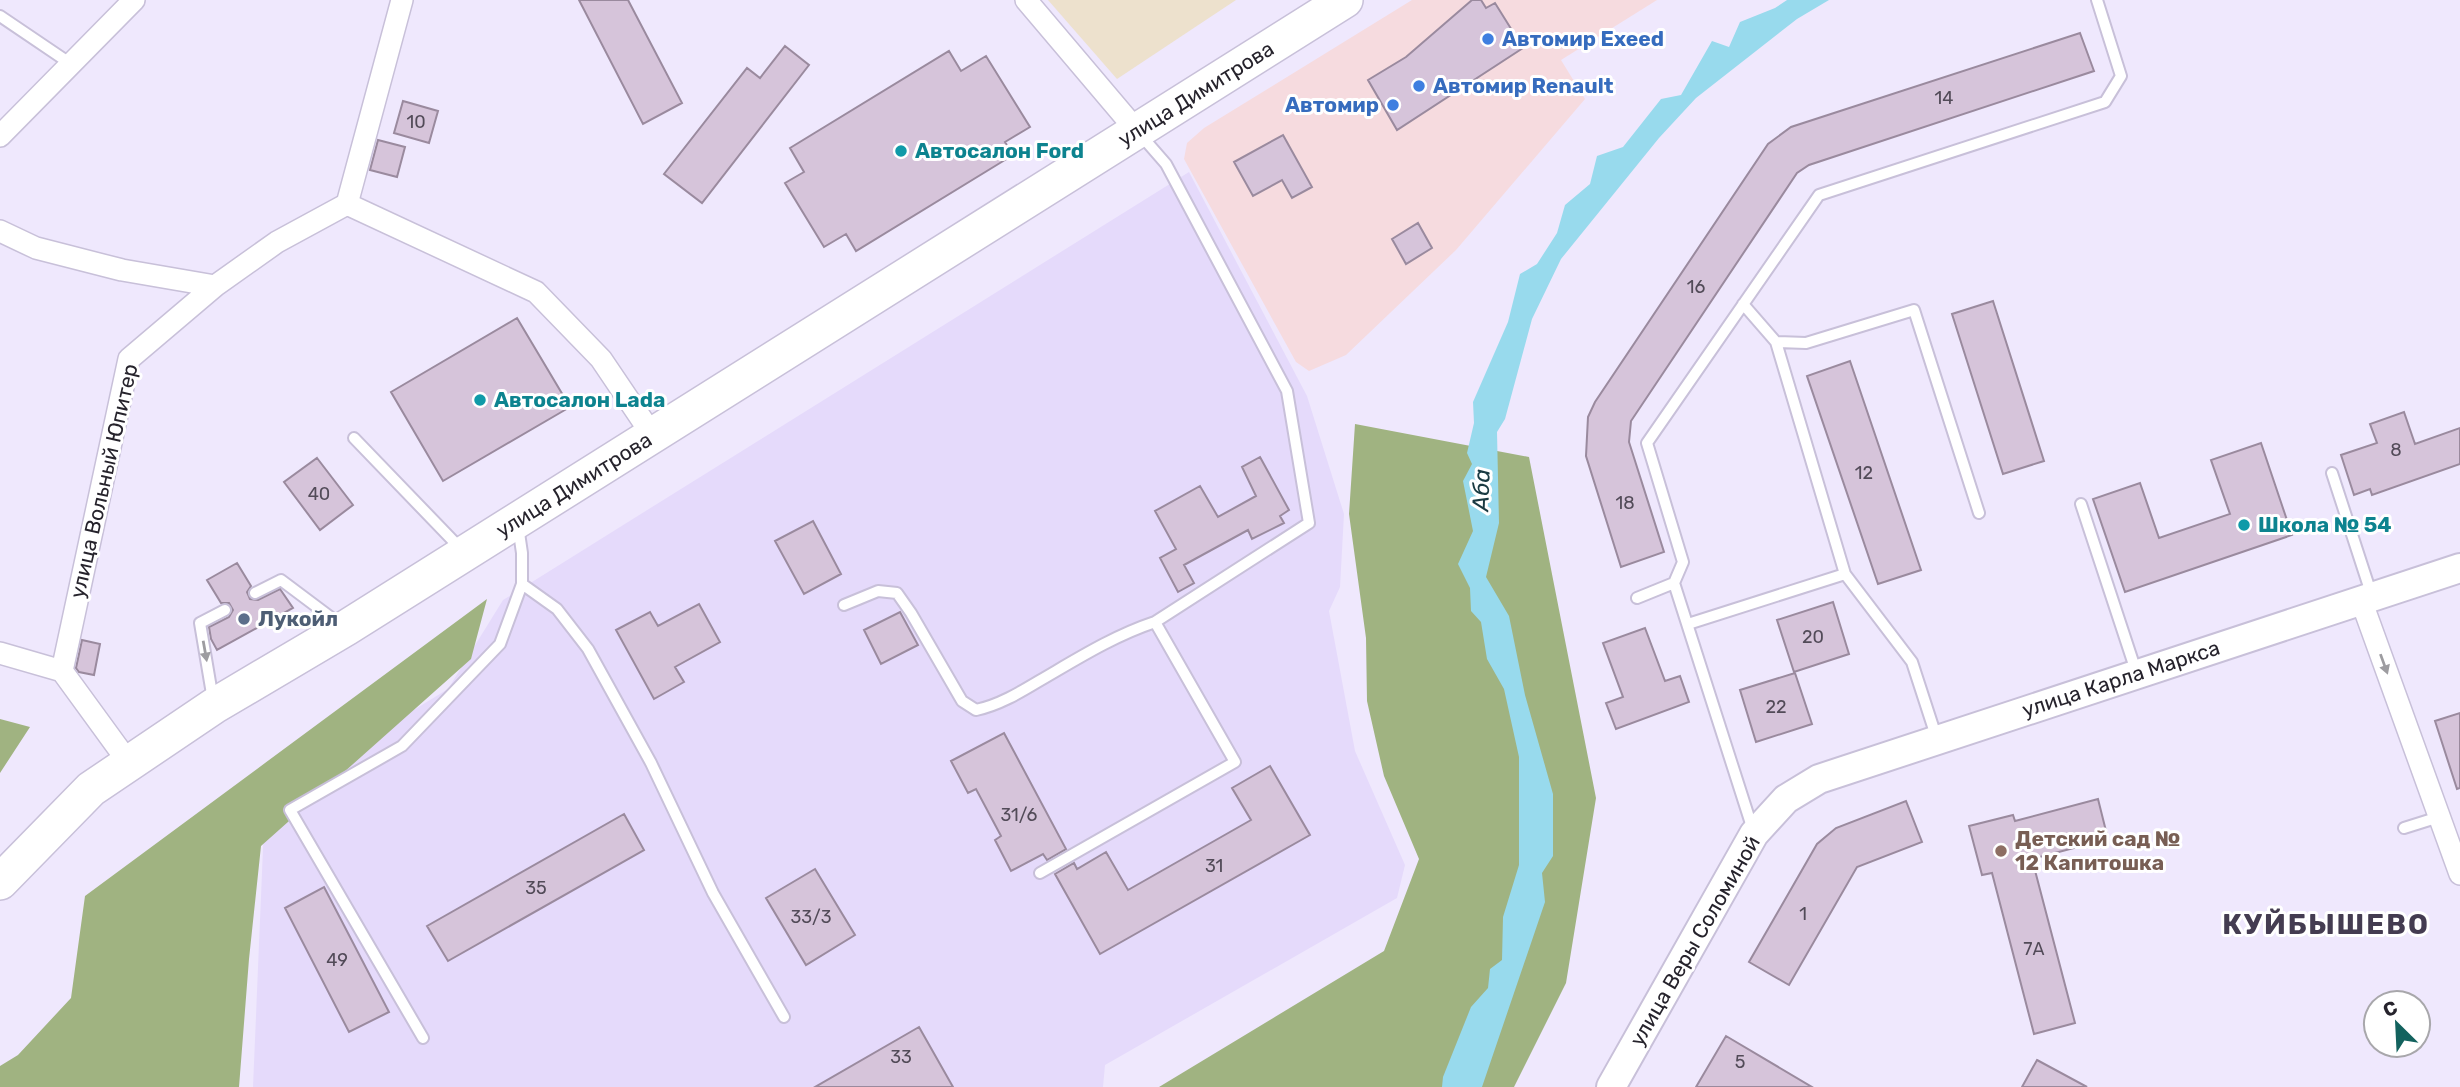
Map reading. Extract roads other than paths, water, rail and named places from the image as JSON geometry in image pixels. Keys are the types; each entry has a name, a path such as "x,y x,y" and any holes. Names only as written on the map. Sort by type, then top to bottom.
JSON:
{"main road":[{"name":"улица Димитрова","path":"0,882 91,789 215,706 517,522 1345,0"}],"street":[{"path":"0,136 134,0"},
{"path":"402,0 347,204 536,292 601,359 653,436"},
{"path":"1026,0 1137,131"},
{"name":"улица Вольный Юпитер","path":"62,671 129,359 215,286 277,242 347,204"},
{"path":"0,231 36,248 122,270 215,286"},
{"name":"улица Карла Маркса","path":"1786,799 1819,779 2460,568"},
{"path":"2367,598 2460,874"},
{"path":"0,653 62,671 129,764"},
{"name":"улица Веры Соломиной","path":"1611,1087 1754,834 1786,799"}],"lane":[{"path":"1754,834 1674,583 1683,562 1647,443 1819,195 2105,102 2121,75 2097,0"},
{"path":"0,16 71,64"},
{"path":"844,605 878,591 897,593 962,701 976,710 991,707 1126,632 1155,622 1309,523 1287,391 1166,164 1137,131"},
{"path":"1743,304 1776,342 1845,574 1912,662 1937,739"},
{"path":"1776,342 1806,343 1913,310 1979,513"},
{"path":"354,438 465,554"},
{"path":"2332,473 2367,598"},
{"path":"2081,504 2137,674"},
{"path":"422,1038 290,810 402,746 500,644 522,584 522,553 517,522"},
{"path":"1688,624 1845,574"},
{"path":"255,593 281,580 346,628"},
{"path":"1637,597 1674,583"},
{"path":"522,584 557,610 588,649 651,762 713,893 784,1017"},
{"path":"215,706 200,623 225,610"},
{"path":"1040,873 1235,762 1155,622"},
{"path":"2403,828 2439,817"}],"water":[{"name":"Аба","path":"1787,0 1829,0 1797,19 1696,98 1659,138 1561,259 1532,319 1505,419 1497,432 1499,523 1486,577 1509,616 1525,695 1553,794 1553,856 1542,873 1545,902 1482,1087 1442,1087 1443,1077 1471,1007 1488,988 1490,969 1502,960 1503,917 1519,865 1519,757 1504,689 1487,659 1481,622 1471,611 1470,588 1458,564 1473,531 1463,481 1472,464 1467,453 1474,423 1473,402 1508,322 1520,274 1537,264 1557,233 1565,205 1590,184 1597,156 1623,147 1661,99 1681,95 1712,41 1729,47 1740,22 1775,8"}],"place":[{"name":"Автомир Exeed","path":"1488,39"},
{"name":"Автомир Renault","path":"1419,86"},
{"name":"Автомир","path":"1393,105"},
{"name":"Автосалон Ford","path":"901,151"},
{"name":"Автосалон Lada","path":"480,400"},
{"name":"Школа № 54","path":"2244,525"},
{"name":"Лукойл","path":"244,619"},
{"name":"Детский сад № 12 Капитошка","path":"2001,851"}],"district":[{"name":"КУЙБЫШЕВО","path":"2326,924"}]}
